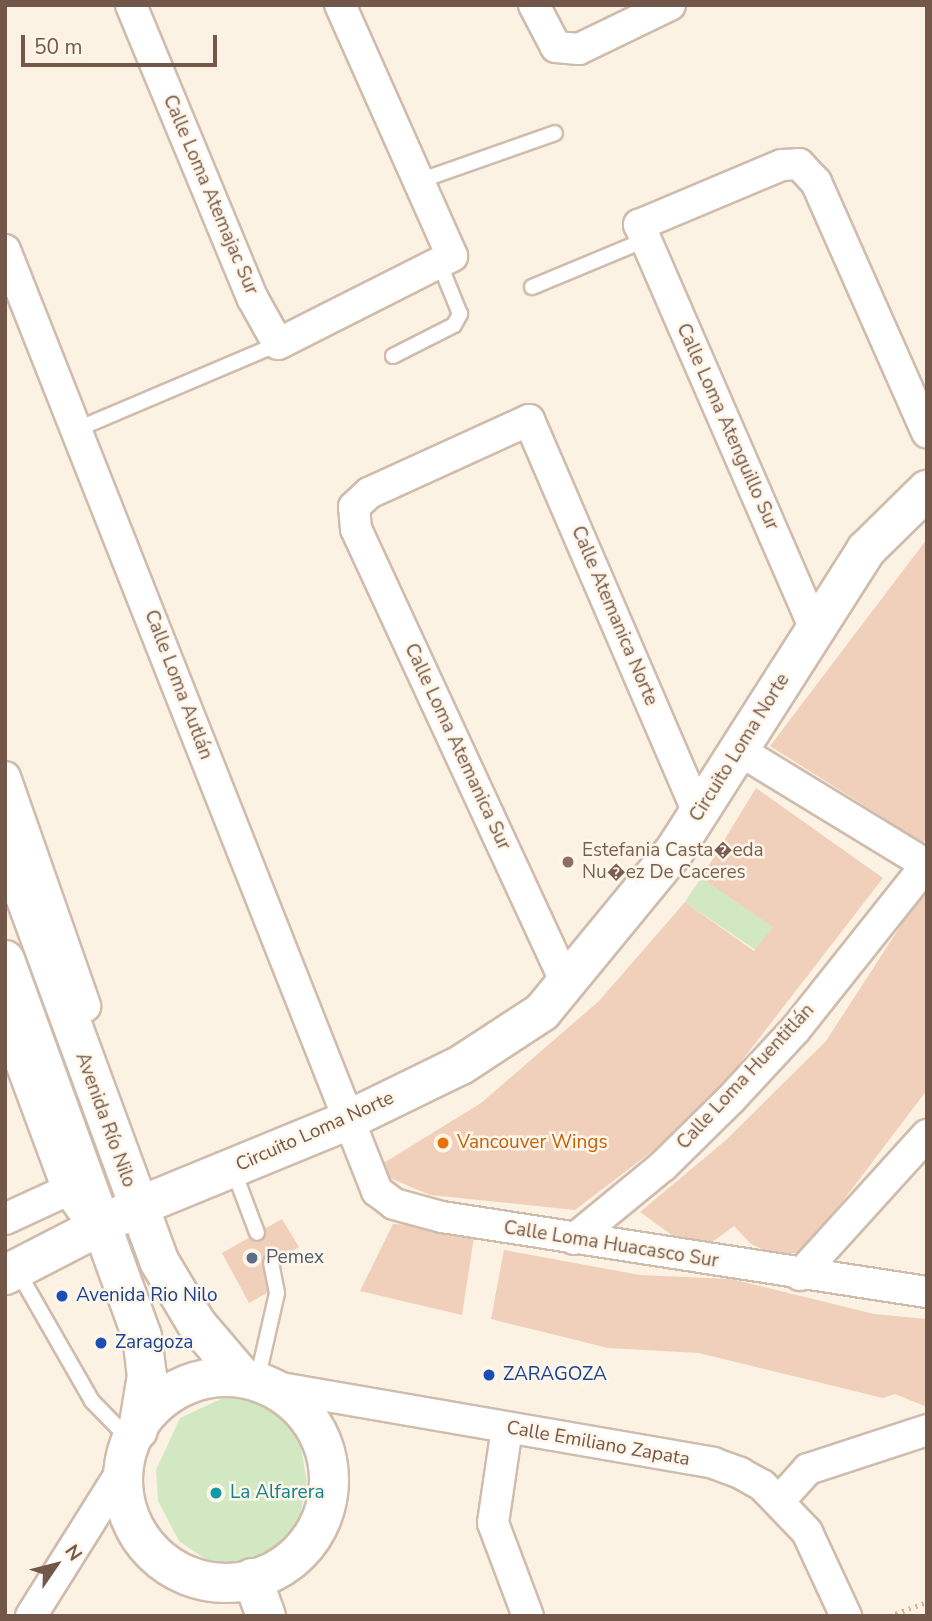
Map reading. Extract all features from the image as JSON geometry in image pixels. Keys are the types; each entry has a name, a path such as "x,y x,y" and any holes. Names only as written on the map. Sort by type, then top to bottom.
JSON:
{"main road":[{"name":"Circuito Loma Norte","path":"11,1272 136,1207 344,1122 461,1065 542,1012 566,985 698,813 866,550 927,490"},
{"name":"Avenida Río Nilo","path":"5,842 136,1207 176,1292 258,1382"},
{"name":"Avenida Río Nilo","path":"5,960 99,1226 142,1336 147,1375 131,1447"},
{"path":"258,1382 318,1425 331,1471 327,1502 314,1531 293,1555 252,1578 204,1581 152,1557 124,1509 131,1447 184,1388 258,1382"},
{"path":"252,1578 266,1616"}],"street":[{"name":"Calle Loma Atemajac Sur","path":"131,5 253,299 278,344"},
{"path":"278,344 445,259 419,181 340,5"},
{"path":"534,5 556,47 579,49 670,5"},
{"path":"642,233 782,165 799,164 816,182 927,432"},
{"name":"Calle Loma Atenguillo Sur","path":"642,233 815,629"},
{"name":"Calle Loma Autlán","path":"5,250 80,428 344,1122"},
{"name":"Calle Atemanica Norte","path":"354,507 369,493 529,420 698,813"},
{"name":"Calle Loma Atemanica Sur","path":"354,507 356,530 566,985"},
{"path":"737,749 927,864"},
{"path":"5,777 136,1159 136,1207"},
{"name":"Calle Loma Huentitlán","path":"574,1238 663,1166 740,1089 927,864"},
{"path":"5,1020 68,1189 99,1226"},
{"name":"Calle Loma Huacasco Sur","path":"344,1122 365,1172 394,1204 574,1238 800,1275 927,1292"},
{"path":"800,1275 927,1135"},
{"path":"5,1219 68,1189"},
{"name":"Calle Emiliano Zapata","path":"258,1382 713,1463 780,1500 807,1531 846,1616"},
{"path":"507,1428 492,1523 528,1616"},
{"path":"780,1500 808,1469 927,1430"},
{"path":"31,1616 131,1447"}],"lane":[{"path":"419,181 555,133"},
{"path":"532,287 642,233"},
{"path":"393,356 454,325 460,314 445,259"},
{"path":"80,428 278,344"},
{"path":"233,1168 257,1233"},
{"path":"258,1382 276,1293 271,1263"},
{"path":"11,1272 78,1381 131,1447"}],"path":[{"path":"889,1616 927,1602"}],"green space":[{"path":"701,878 773,927 757,951 685,902"},
{"path":"225,1397 255,1402 284,1420 300,1443 307,1482 299,1521 281,1553 253,1567 217,1567 179,1541 158,1501 156,1470 180,1418"}],"building":[{"path":"927,539 927,837 923,843 770,746"},
{"path":"756,788 883,878 700,1115 575,1210 430,1195 385,1176 382,1164 481,1103 599,1001 685,902 754,951 773,927 701,878"},
{"path":"927,885 927,1090 811,1243 800,1253 773,1254 751,1244 734,1226 708,1245 680,1241 640,1212 726,1140 826,1041"},
{"name":"Pemex","path":"282,1219 299,1247 264,1267 276,1288 249,1303 222,1253"},
{"path":"393,1224 445,1227 474,1237 462,1315 360,1291"},
{"path":"504,1250 640,1275 731,1279 874,1314 927,1319 927,1407 895,1394 883,1398 699,1353 608,1348 491,1319"}],"place":[{"name":"Estefania Casta�eda Nu�ez De Caceres","path":"568,862"},
{"name":"Vancouver Wings","path":"443,1143"},
{"name":"Pemex","path":"252,1258"},
{"name":"Avenida Rio Nilo","path":"62,1296"},
{"name":"Zaragoza","path":"101,1343"},
{"name":"ZARAGOZA","path":"489,1375"},
{"name":"La Alfarera","path":"216,1493"}]}
